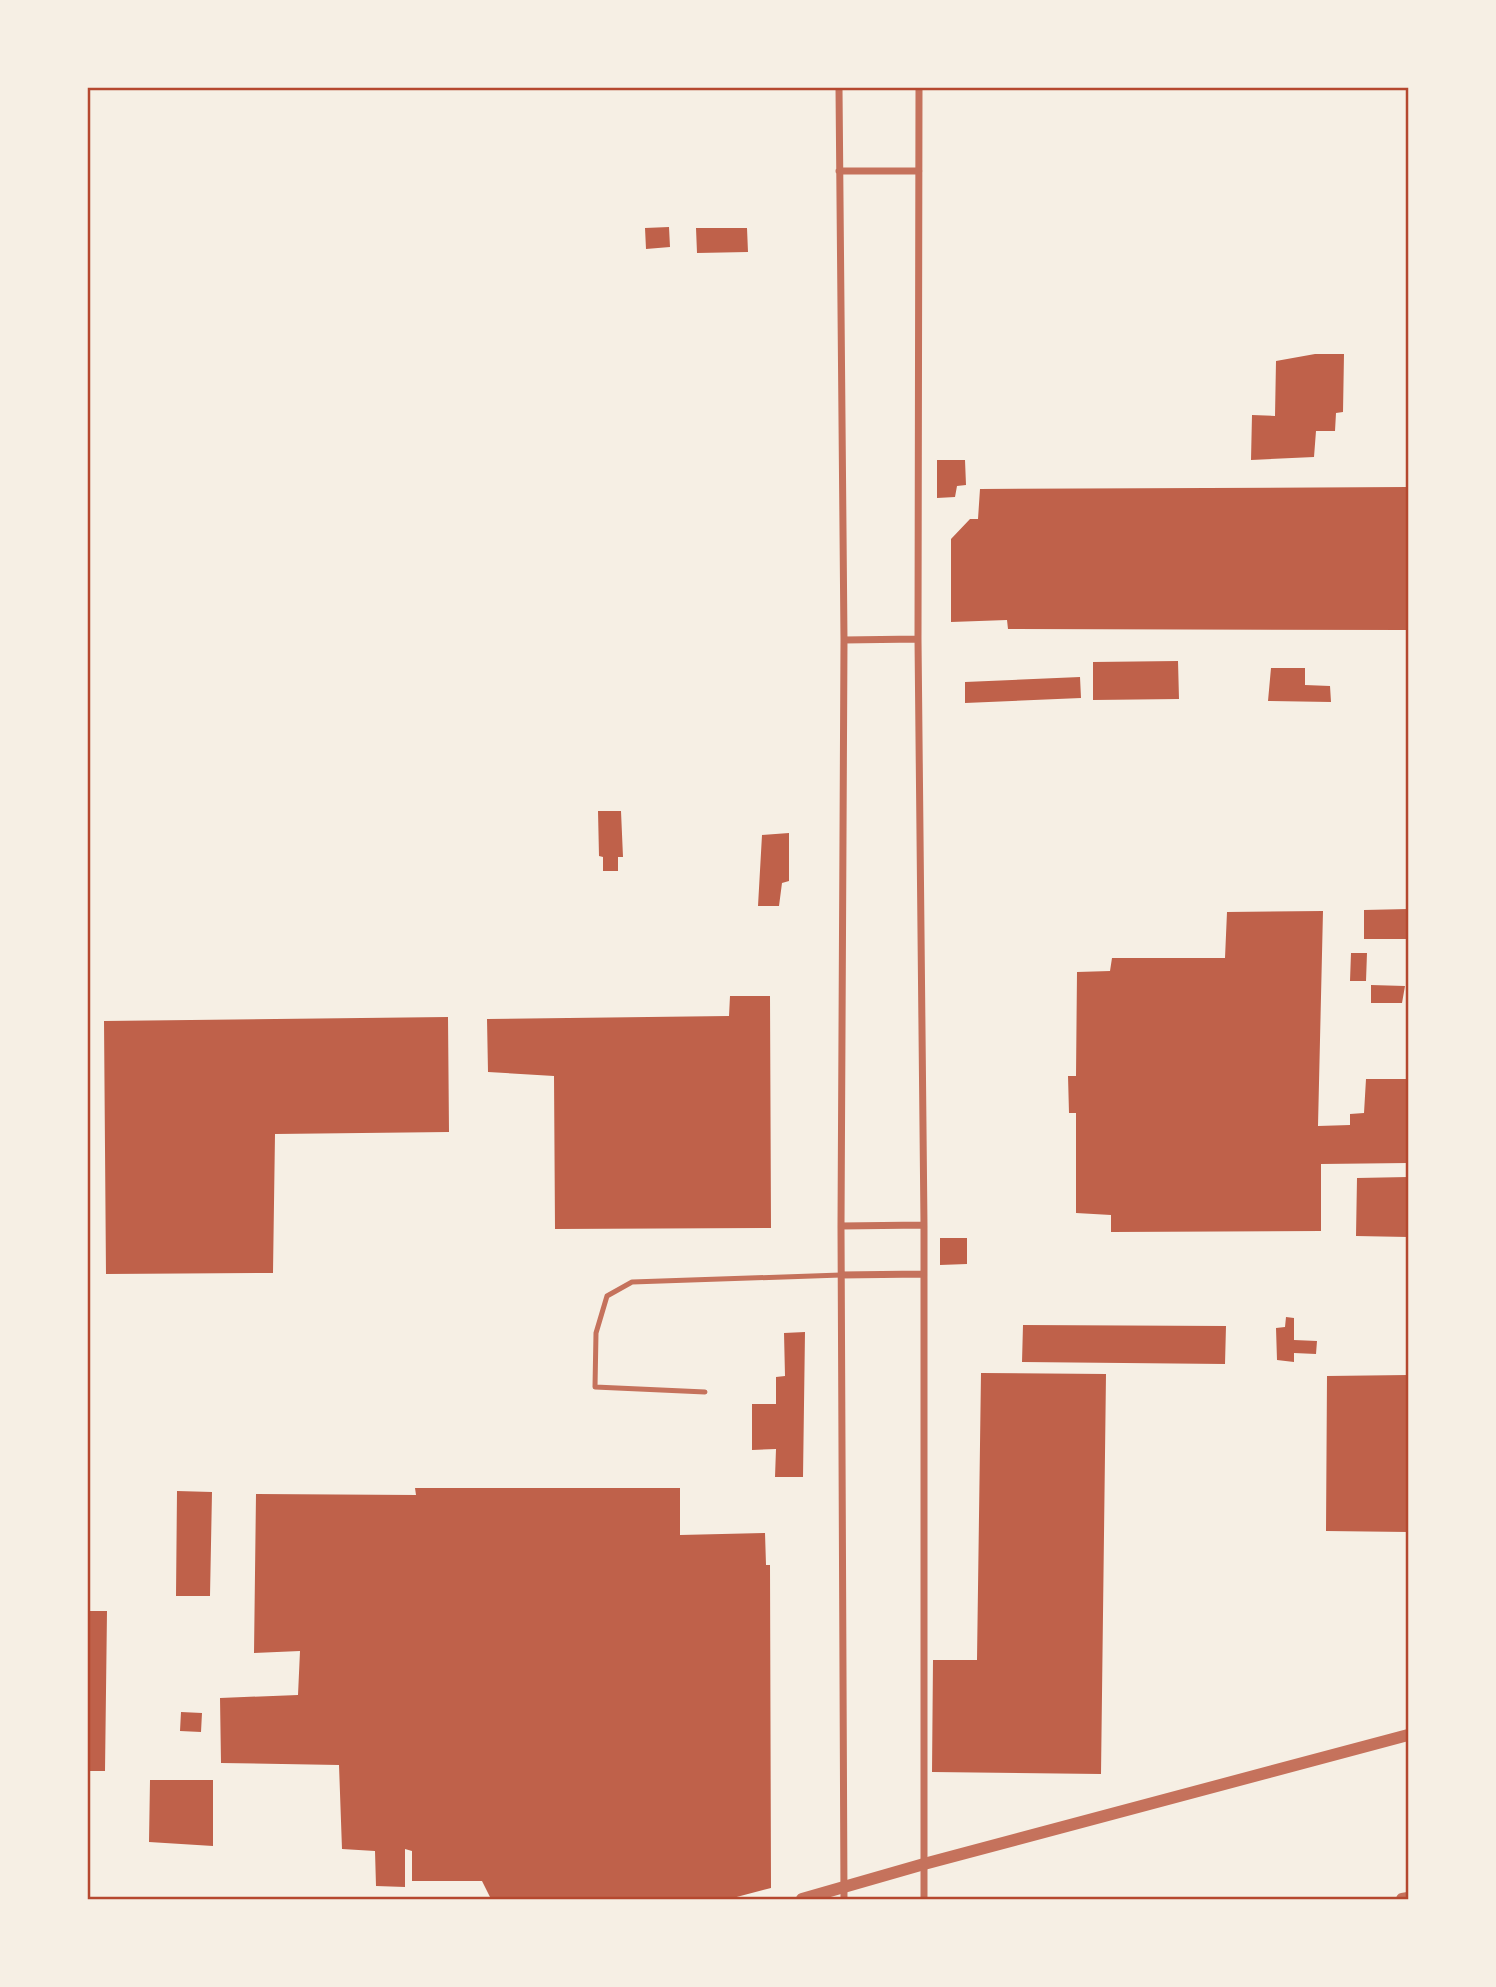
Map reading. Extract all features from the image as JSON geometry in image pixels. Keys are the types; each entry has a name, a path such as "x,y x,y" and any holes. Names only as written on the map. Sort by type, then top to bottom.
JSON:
{"street":[{"path":"839,88 844,640 841,1226 844,1894"},
{"path":"919,88 918,639 925,1225 924,1899"},
{"path":"839,170 919,171"},
{"path":"844,640 918,639"},
{"path":"841,1226 925,1225"},
{"path":"841,1275 923,1274"},
{"path":"802,1899 844,1894 924,1864 1409,1735"},
{"path":"1402,1899 1409,1898"}],"lane":[{"path":"705,1392 595,1387 596,1333 607,1296 632,1282 841,1275"}],"building":[{"path":"669,227 670,247 646,249 645,228"},
{"path":"696,228 747,228 748,252 697,253"},
{"path":"1315,354 1344,354 1343,412 1336,413 1335,431 1316,431 1314,457 1251,460 1252,415 1275,416 1276,361"},
{"path":"937,460 965,460 966,485 957,486 955,497 937,498"},
{"path":"1408,487 1408,630 1008,629 1007,620 951,622 951,539 970,519 978,519 980,489"},
{"path":"1178,661 1179,699 1093,700 1093,662"},
{"path":"1271,668 1305,668 1305,685 1330,686 1331,702 1268,701"},
{"path":"1080,677 1081,698 965,703 965,682"},
{"path":"598,811 621,811 623,857 618,857 618,871 603,871 603,857 599,856"},
{"path":"789,833 789,881 782,883 779,906 758,906 762,835"},
{"path":"1408,909 1408,939 1364,939 1364,910"},
{"path":"1323,911 1318,1126 1350,1125 1350,1114 1364,1113 1366,1079 1408,1079 1408,1163 1321,1164 1321,1231 1111,1232 1111,1215 1076,1213 1076,1113 1069,1113 1068,1076 1076,1076 1077,972 1110,971 1112,958 1225,958 1227,912"},
{"path":"1351,953 1367,953 1366,981 1350,981"},
{"path":"1371,985 1405,986 1402,1003 1371,1003"},
{"path":"730,996 770,996 771,1228 555,1229 554,1076 488,1072 487,1019 729,1016"},
{"path":"1408,1000 1408,1034 1406,1034 1406,1001"},
{"path":"448,1017 449,1132 275,1134 273,1273 106,1274 104,1021"},
{"path":"1408,1177 1408,1237 1356,1236 1357,1178"},
{"path":"940,1238 967,1238 967,1264 940,1265"},
{"path":"1286,1317 1294,1318 1294,1340 1317,1341 1316,1354 1294,1353 1294,1362 1277,1360 1276,1328 1285,1327"},
{"path":"1023,1325 1226,1326 1225,1364 1022,1362"},
{"path":"805,1332 803,1477 775,1477 776,1449 752,1450 752,1404 776,1404 776,1377 785,1376 784,1333"},
{"path":"981,1373 1106,1374 1101,1774 932,1772 933,1660 977,1660"},
{"path":"1408,1375 1408,1532 1326,1531 1327,1376"},
{"path":"415,1488 680,1488 680,1535 765,1533 766,1565 770,1565 771,1888 729,1899 491,1899 482,1881 412,1881 412,1851 405,1849 405,1887 376,1886 375,1851 342,1849 339,1765 221,1763 220,1698 298,1695 300,1651 254,1653 256,1494 416,1495"},
{"path":"177,1491 212,1492 210,1596 176,1596"},
{"path":"88,1611 107,1611 105,1771 88,1771"},
{"path":"181,1712 202,1713 201,1732 180,1731"},
{"path":"150,1780 213,1780 213,1846 149,1842"}]}
